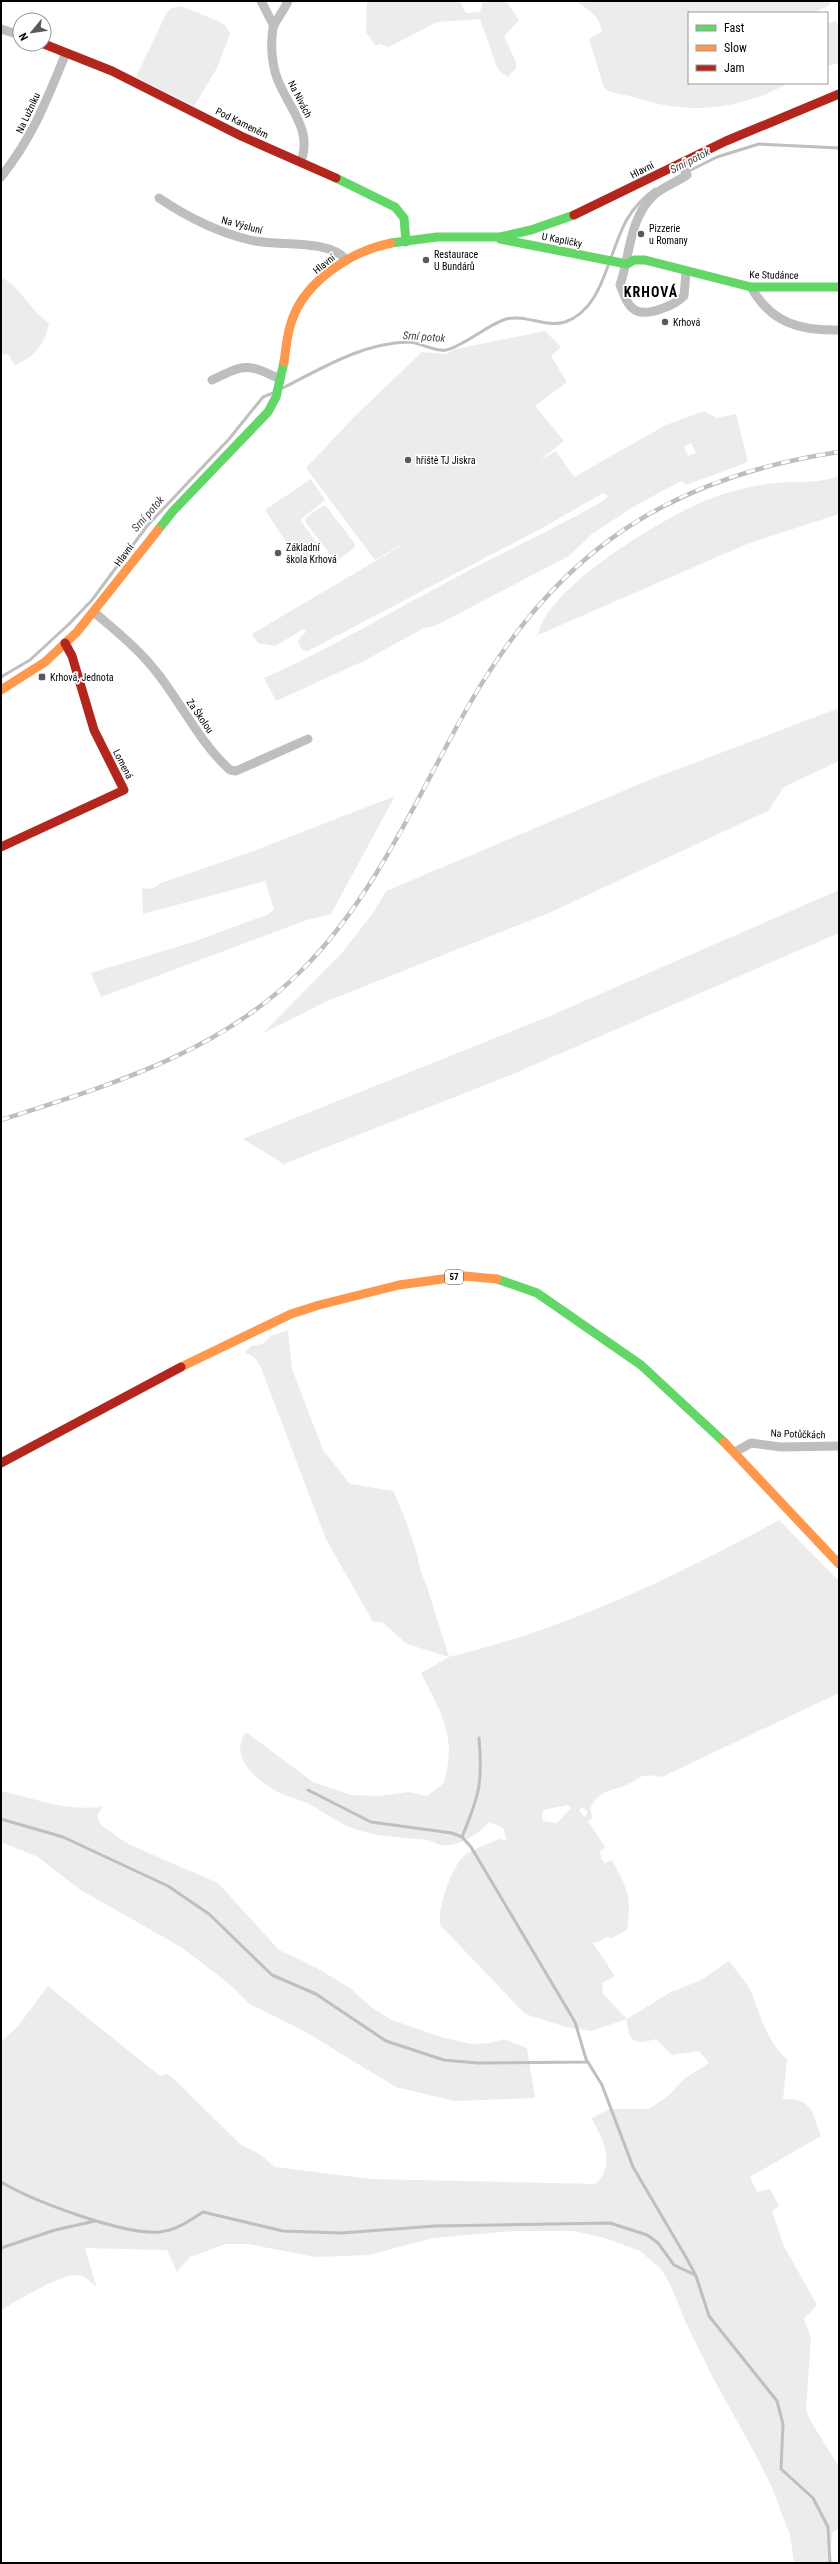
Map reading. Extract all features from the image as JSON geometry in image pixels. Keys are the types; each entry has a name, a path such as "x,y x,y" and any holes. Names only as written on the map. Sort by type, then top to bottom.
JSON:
{"street":[{"path":"261,1 274,26 288,1"},
{"name":"Na Nivách","path":"274,26 274,64 280,85 300,121 305,135 305,151 301,162"},
{"path":"1,29 12,32"},
{"name":"Pod Kameněm","path":"52,47 112,71 241,136 363,190 398,209 404,218 406,242"},
{"name":"Na Lužníku","path":"1,177 23,150 35,127 66,52"},
{"name":"Hlavní","path":"1,690 37,667 65,644 94,612 161,525 263,417 275,399 280,381 289,325 296,306 316,285 347,260 367,250 406,242 447,236 493,238 541,227 575,216 684,169 735,136 839,94"},
{"path":"684,169 654,195 641,209 636,222 627,264 620,285 629,305 637,311 647,312 679,300 684,296 686,272"},
{"name":"Na Výsluní","path":"159,198 183,214 218,231 251,240 335,250 347,260"},
{"name":"U Kapličky","path":"493,238 627,264 634,260 645,260 686,272"},
{"name":"Ke Studánce","path":"686,272 752,287 839,287"},
{"path":"752,287 768,312 782,320 795,326 839,330"},
{"path":"212,380 238,368 250,366 280,381"},
{"name":"Za Školou","path":"94,612 140,652 159,675 197,733 230,770 236,771 308,739"},
{"name":"Lomená","path":"1,846 124,790 94,730 72,656 65,644"},
{"name":"57","path":"1,1463 207,1353 291,1314 319,1305 399,1285 464,1276 489,1277 512,1282 537,1293 568,1312 655,1376 735,1452 839,1564"},
{"name":"Na Potůčkách","path":"735,1452 751,1443 781,1447 839,1446"}],"shaded area":[{"path":"367,1 460,1 466,13 480,12 483,1 506,1 519,20 504,36 516,62 516,68 508,77 498,70 480,19 437,22 389,47 379,44 376,46 366,32"},
{"path":"577,1 832,1 828,6 815,12 688,12 688,84 787,84 751,100 712,107 693,108 653,103 614,93 604,88 589,39 602,32 599,21"},
{"path":"181,6 220,22 225,25 230,34 217,68 194,106 136,77 167,12 172,8"},
{"path":"836,20 839,27 839,63 828,66 828,24"},
{"path":"1,277 12,284 38,314 49,323 45,338 38,349 28,358 15,365 8,354 1,355"},
{"path":"545,331 561,347 551,356 567,382 535,406 564,441 539,461 556,451 574,477 666,425 704,411 717,418 736,414 748,462 686,485 681,481 633,507 592,534 569,556 435,626 424,628 366,660 276,701 264,678 316,653 443,584 570,519 603,501 608,496 603,493 544,527 308,651 302,650 298,642 300,637 306,632 304,629 275,646 258,643 252,634 423,533 375,560 306,468 354,417 422,352 445,354 456,349","holes":["691,443 696,453 688,456 684,447"]},
{"path":"839,476 839,514 747,544 538,635 545,617 560,598 580,580 602,561 673,516 709,499 758,485 830,479"},
{"path":"311,479 325,500 300,520 321,549 300,563 265,510"},
{"path":"322,506 326,506 355,544 354,548 338,560 334,559 305,522 306,518"},
{"path":"839,708 839,761 784,787 768,811 549,913 325,1002 262,1034 341,954 373,913 386,891 649,780"},
{"path":"395,796 331,914 307,920 101,997 91,973 193,942 269,914 274,909 265,881 143,914 142,888 152,889 161,883 251,852"},
{"path":"839,890 839,933 513,1074 284,1164 243,1139 545,1018"},
{"path":"288,1330 292,1369 323,1450 350,1484 393,1491 413,1541 421,1573 425,1581 449,1657 407,1644 382,1622 373,1622 326,1539 261,1368 256,1359 245,1352 251,1346 263,1344 271,1336"},
{"path":"779,1520 839,1581 839,1693 662,1777 647,1775 643,1776 607,1792 596,1799 590,1809 593,1818 588,1821 605,1847 600,1852 601,1858 605,1863 612,1860 625,1886 629,1901 627,1930 612,1938 607,1937 596,1943 592,1942 615,1976 602,1983 603,1994 627,2019 591,2031 566,2027 525,2014 441,1926 441,1910 446,1888 460,1860 473,1850 499,1839 507,1841 503,1828 489,1822 474,1836 461,1842 448,1845 439,1845 429,1840 380,1835 361,1831 340,1823 307,1803 273,1789 251,1772 242,1757 240,1749 241,1741 246,1732 313,1782 351,1795 378,1796 409,1792 427,1796 444,1783 448,1766 449,1751 448,1738 441,1714 421,1673 449,1657 535,1632 619,1599 700,1562","holes":["567,1805 571,1808 557,1823 543,1821 542,1813 544,1810","582,1807 588,1812 585,1817 579,1811"]},
{"path":"1,1791 52,1804 78,1808 103,1806 97,1816 101,1825 128,1844 218,1883 279,1950 315,1967 350,1988 371,2007 392,2020 444,2038 472,2044 490,2043 504,2039 527,2048 535,2098 454,2101 396,2087 304,2031 250,2004 228,1983 181,1947 79,1889 38,1857 1,1842"},
{"path":"729,1961 745,1981 750,1990 770,2038 781,2054 787,2059 783,2099 801,2101 806,2104 813,2114 821,2136 750,2177 757,2192 770,2189 779,2206 772,2211 784,2246 817,2305 804,2319 811,2338 806,2409 810,2420 839,2467 839,2528 832,2533 830,2563 794,2563 790,2535 772,2488 758,2459 712,2376 686,2323 670,2284 661,2269 640,2251 605,2238 574,2231 514,2231 433,2238 369,2255 316,2257 248,2244 226,2244 190,2257 177,2272 167,2250 85,2248 97,2288 83,2276 70,2276 50,2283 1,2310 1,2042 18,2026 48,1986 160,2076 167,2074 174,2079 241,2145 258,2153 275,2167 371,2179 595,2184 602,2177 607,2160 600,2134 591,2118 610,2109 649,2109 668,2096 685,2078 709,2063 699,2051 672,2055 656,2039 637,2042 631,2037 627,2019 669,1993 701,1980"}],"waterway":[{"name":"Srní potok","path":"687,172 717,157 759,144 839,148"},
{"name":"Srní potok","path":"611,258 627,219 632,211 655,189"},
{"name":"Srní potok","path":"283,388 343,358 391,343 413,342 437,350 446,350 453,348 506,319 521,318 551,323 565,322 582,312 594,298 609,263"},
{"name":"Srní potok","path":"1,677 30,660 69,624 92,600 147,526 229,439 263,397 273,393"},
{"path":"462,1837 476,1800 480,1778 479,1738"},
{"path":"308,1790 371,1822 452,1833 462,1837 471,1847 575,2022 586,2059 602,2085 633,2167 696,2276 709,2316 777,2401 783,2424 781,2469 813,2498 828,2527 830,2563"},
{"path":"1,1819 63,1837 168,1886 209,1914 272,1975 316,1994 386,2041 444,2060 477,2063 587,2062"},
{"path":"1,2182 34,2198 78,2215 102,2223 143,2231 159,2232 171,2230 203,2212 283,2231 341,2233 435,2226 610,2223 647,2235 658,2243 674,2265 695,2275"},
{"path":"1,2248 55,2230 95,2221"}],"railway":[{"path":"1,1120 82,1094 160,1064 198,1045 234,1024 269,1000 301,971 325,945 347,917 386,857 455,730 489,672 526,621 566,577 610,540 659,509 712,484 772,465 839,452"}],"traffic: fast":[{"path":"336,178 395,207 404,218 406,242"},
{"path":"391,243 437,237 500,237 531,230 574,215"},
{"path":"500,239 627,264 634,260 645,260 751,287 839,287"},
{"path":"158,530 173,511 268,412 276,397 284,362"},
{"path":"497,1279 537,1293 641,1365 724,1442"}],"traffic: slow":[{"path":"284,362 290,325 308,292 319,280 346,260 376,247 391,243"},
{"path":"1,690 45,662 77,632 158,530"},
{"path":"181,1367 291,1314 319,1305 399,1285 464,1276 497,1279"},
{"path":"724,1442 839,1564"}],"traffic: jam":[{"path":"52,47 112,71 241,136 336,178"},
{"path":"574,215 726,141 839,94"},
{"path":"1,847 124,790 94,730 72,656 65,643"},
{"path":"1,1463 181,1367"}],"place":[{"name":"Pizzerie u Romany","path":"641,234"},
{"name":"Restaurace U Bundárů","path":"426,260"},
{"name":"Krhová","path":"665,322"},
{"name":"hřiště TJ Jiskra","path":"408,460"},
{"name":"Základní škola Krhová","path":"278,553"},
{"name":"Krhová, Jednota","path":"42,677"}],"district":[{"name":"KRHOVÁ","path":"651,292"}]}
